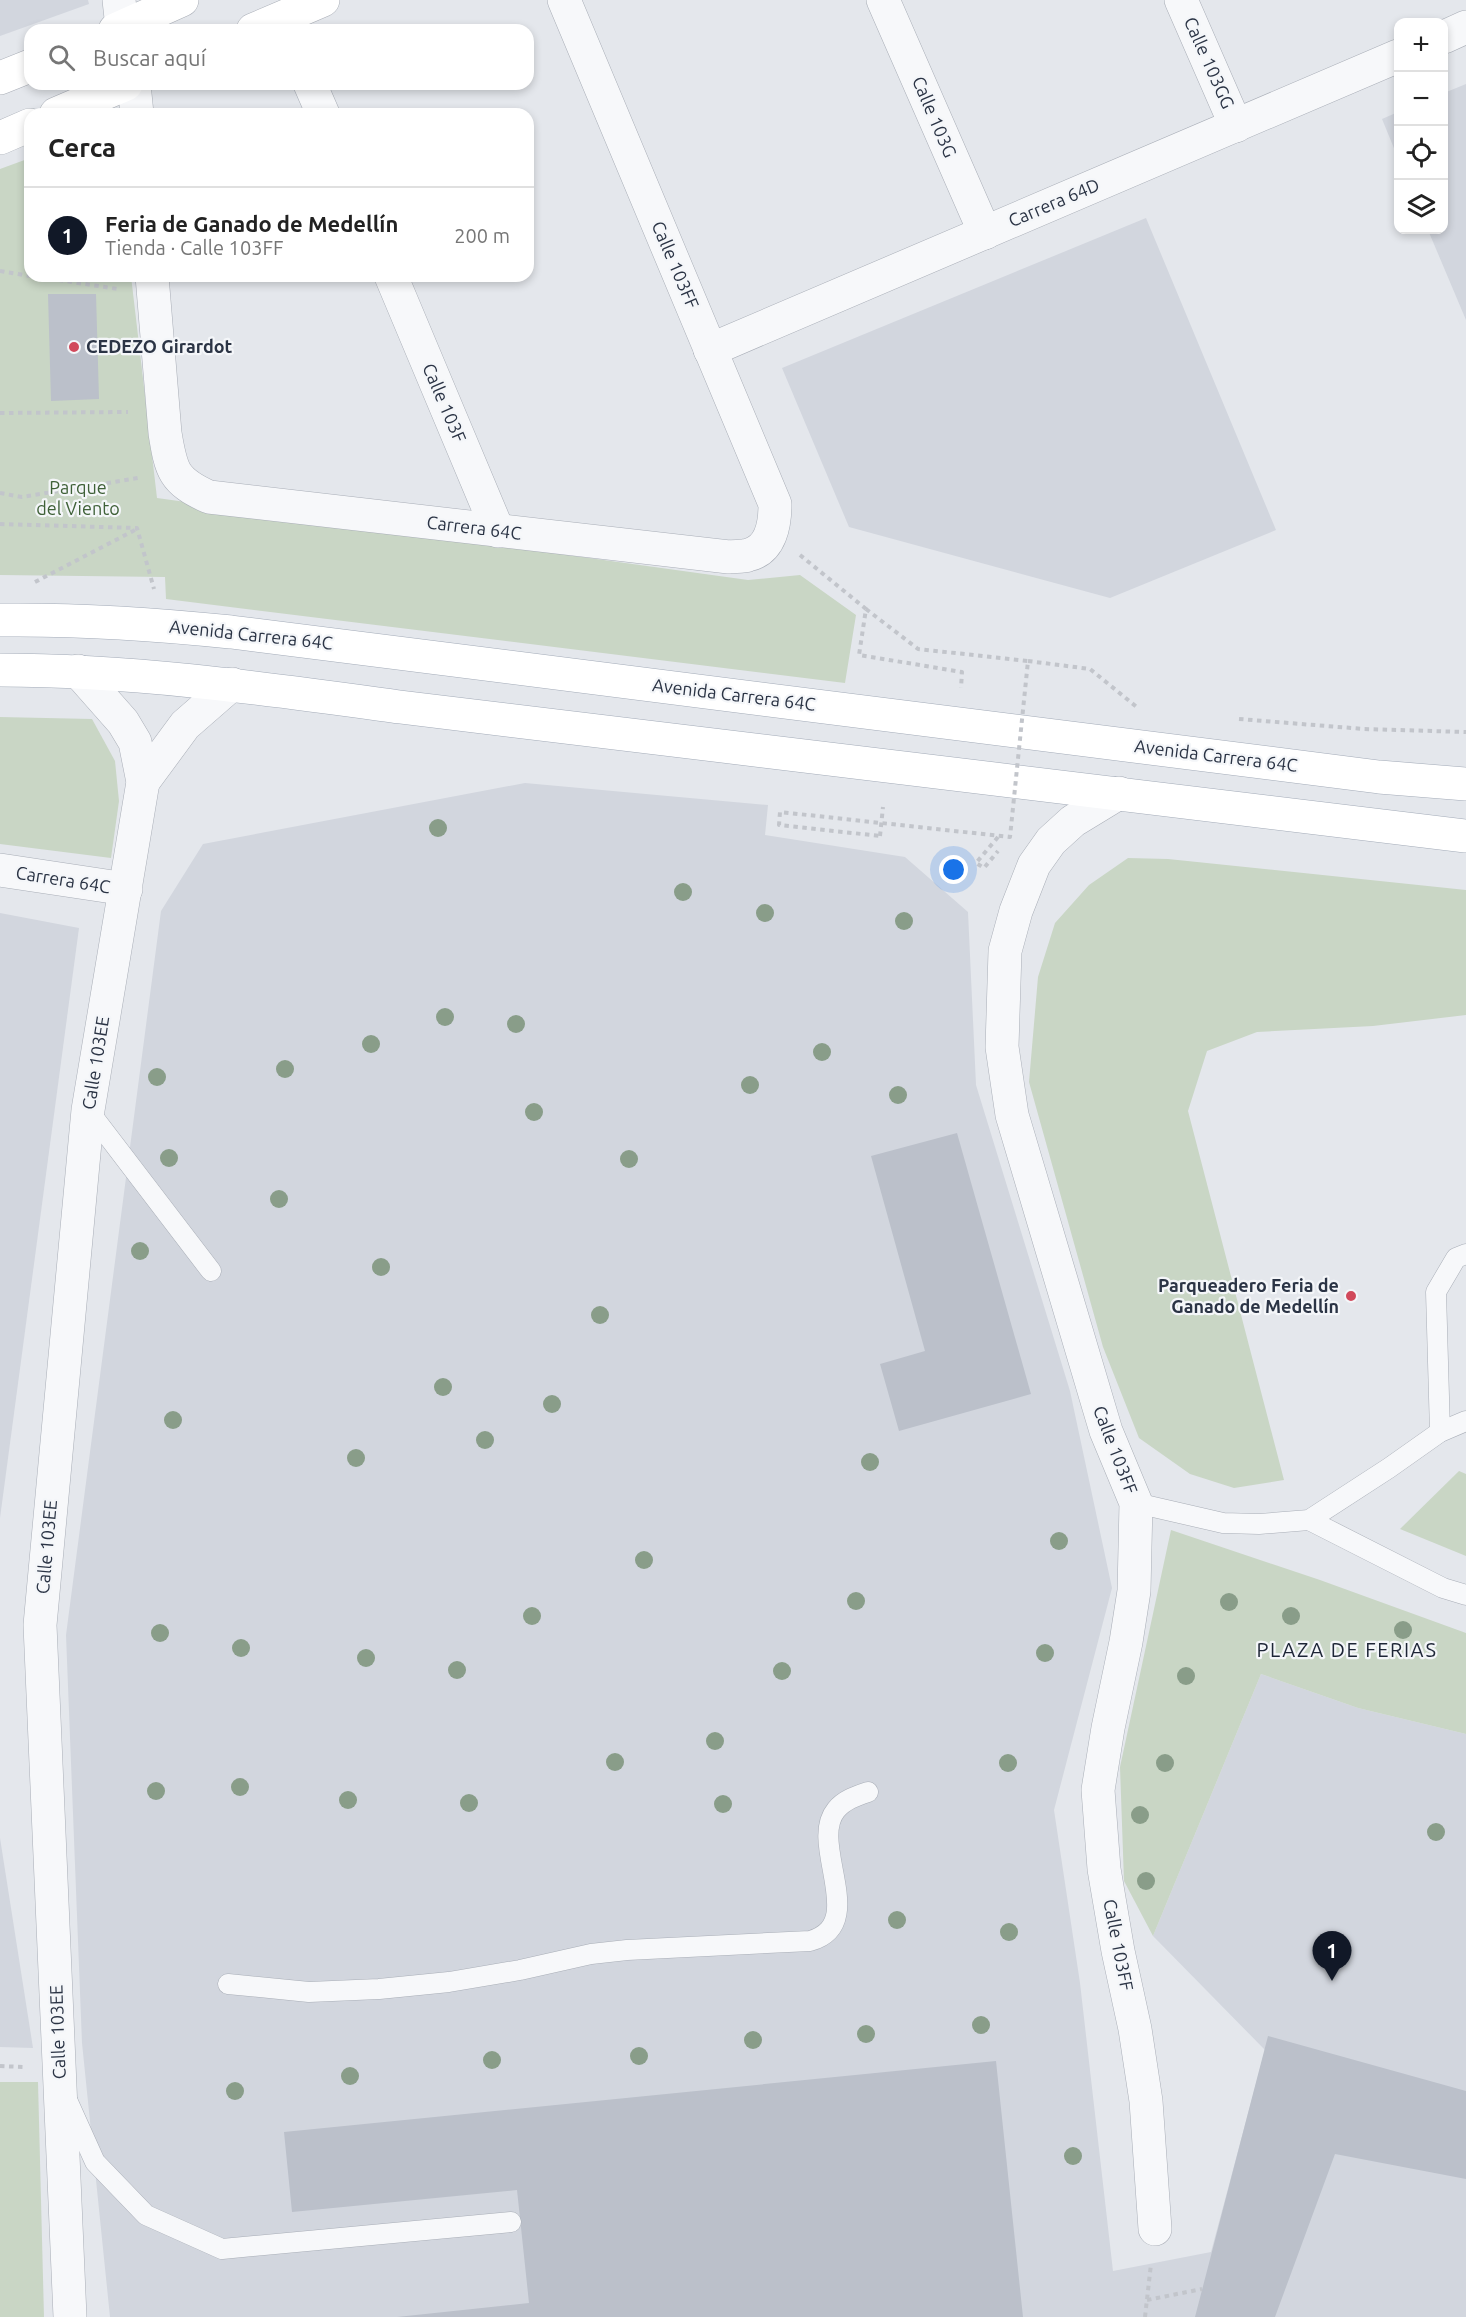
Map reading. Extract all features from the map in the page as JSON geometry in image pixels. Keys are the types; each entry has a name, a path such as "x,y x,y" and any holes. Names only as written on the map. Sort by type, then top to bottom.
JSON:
{"main road":[{"path":"118,19 182,0"},
{"path":"278,24 323,0"},
{"path":"0,78 24,68"},
{"path":"70,108 112,90"},
{"path":"0,138 24,128"},
{"name":"Avenida Carrera 64C","path":"0,620 137,623 231,632 1379,777 1466,784"},
{"path":"0,670 78,671 232,684 411,708 1466,836"}],"street":[{"name":"Calle 103FF","path":"564,0 775,504 773,532"},
{"name":"Calle 103G","path":"884,0 985,233"},
{"name":"Calle 103GG","path":"1181,0 1236,126"},
{"path":"1448,35 1466,27"},
{"name":"Carrera 64D","path":"710,350 1394,58"},
{"path":"135,90 136,108"},
{"path":"313,90 320,108"},
{"name":"Calle 103F","path":"394,282 498,531"},
{"path":"152,285 163,411 169,455 174,471"},
{"name":"Carrera 64C","path":"174,471 188,487 209,497 729,556 750,555 762,547 773,532"},
{"name":"Calle 103EE","path":"70,2317 40,1625 88,1110 143,782 138,752 129,732 106,701 78,671"},
{"name":"Calle 103EE","path":"143,782 185,724 232,684"},
{"name":"Calle 103FF","path":"1119,793 1073,821 1051,842 1034,865 1016,911 1005,951 1002,1047 1012,1115 1106,1431 1136,1503 1134,1591 1098,1790 1104,1869 1118,1951 1135,2029 1146,2101 1155,2229"},
{"name":"Carrera 64C","path":"0,870 126,889"}],"lane":[{"path":"88,1110 211,1271"},
{"path":"1440,1432 1436,1292 1456,1258 1466,1254"},
{"path":"1136,1503 1223,1523 1259,1524 1309,1520 1440,1432 1466,1421"},
{"path":"1309,1520 1443,1588 1466,1595"},
{"path":"228,1984 309,1992 379,1989 449,1982 520,1970 579,1956 627,1950 810,1941 828,1932 837,1914 829,1826 834,1811 845,1801 868,1792"},
{"path":"60,2083 95,2162 139,2208 146,2215 222,2249 511,2222"}],"path":[{"path":"0,271 24,275"},
{"path":"112,282 152,285"},
{"path":"0,413 163,411"},
{"path":"0,493 22,497 174,471"},
{"path":"0,524 137,528"},
{"path":"29,585 137,528"},
{"path":"137,528 154,590"},
{"path":"773,532 918,650 1090,669 1142,712 1134,711"},
{"path":"866,609 859,655 962,672 960,687 972,689"},
{"path":"883,807 880,836 779,825 780,812 1010,837 1028,661"},
{"path":"1019,696 1031,697"},
{"path":"1236,719 1364,729 1466,732"},
{"path":"984,868 976,863 998,837"},
{"path":"1145,2317 1155,2229"},
{"path":"1147,2300 1202,2289"}],"shaded area":[{"path":"0,0 88,0 89,4 33,24 24,24 24,27 0,36"},
{"path":"1466,84 1466,320 1430,234 1448,234 1448,91"},
{"path":"1394,114 1394,148 1382,119"},
{"path":"1146,218 1276,530 1110,598 849,527 782,368"},
{"path":"525,783 768,805 765,835 905,857 968,912 976,1085 1070,1391 1112,1588 1054,1810 1080,1983 1113,2271 1211,2252 1265,2050 1153,1936 1261,1674 1358,1708 1466,1734 1466,2317 110,2317 82,2043 66,1635 161,911 203,844"},
{"path":"0,913 79,928 0,1518"},
{"path":"0,1838 33,2048 0,2047"}],"green space":[{"name":"Parque del Viento","path":"24,160 24,282 132,282 157,498 748,580 800,575 856,615 845,683 166,599 165,577 0,575 0,169"},
{"path":"0,717 92,719 115,761 119,801 111,858 0,844"},
{"path":"1128,858 1168,859 1466,890 1466,1015 1373,1026 1257,1032 1207,1051 1188,1111 1284,1480 1234,1488 1190,1474 1139,1438 1103,1347 1029,1082 1038,977 1055,923 1089,885"},
{"path":"1459,1471 1466,1474 1466,1556 1400,1529"},
{"path":"1171,1530 1320,1580 1466,1633 1466,1734 1358,1708 1261,1674 1153,1936 1124,1881 1120,1767"},
{"path":"0,2082 38,2082 44,2317 0,2317"}],"building":[{"name":"CEDEZO Girardot","path":"48,294 96,294 99,399 51,401"},
{"path":"957,1133 1031,1394 899,1431 880,1364 925,1351 871,1156"},
{"path":"1268,2036 1466,2091 1466,2179 1335,2154 1275,2317 1195,2317"},
{"path":"996,2061 1023,2317 397,2317 529,2303 517,2190 292,2212 284,2132"}],"place":[{"name":"CEDEZO Girardot","path":"74,347"},
{"name":"Parqueadero Feria de Ganado de Medellín","path":"1351,1296"},
{"name":"Feria de Ganado de Medellín","path":"1332,1981"}],"district":[{"name":"PLAZA DE FERIAS","path":"1347,1650"}]}
